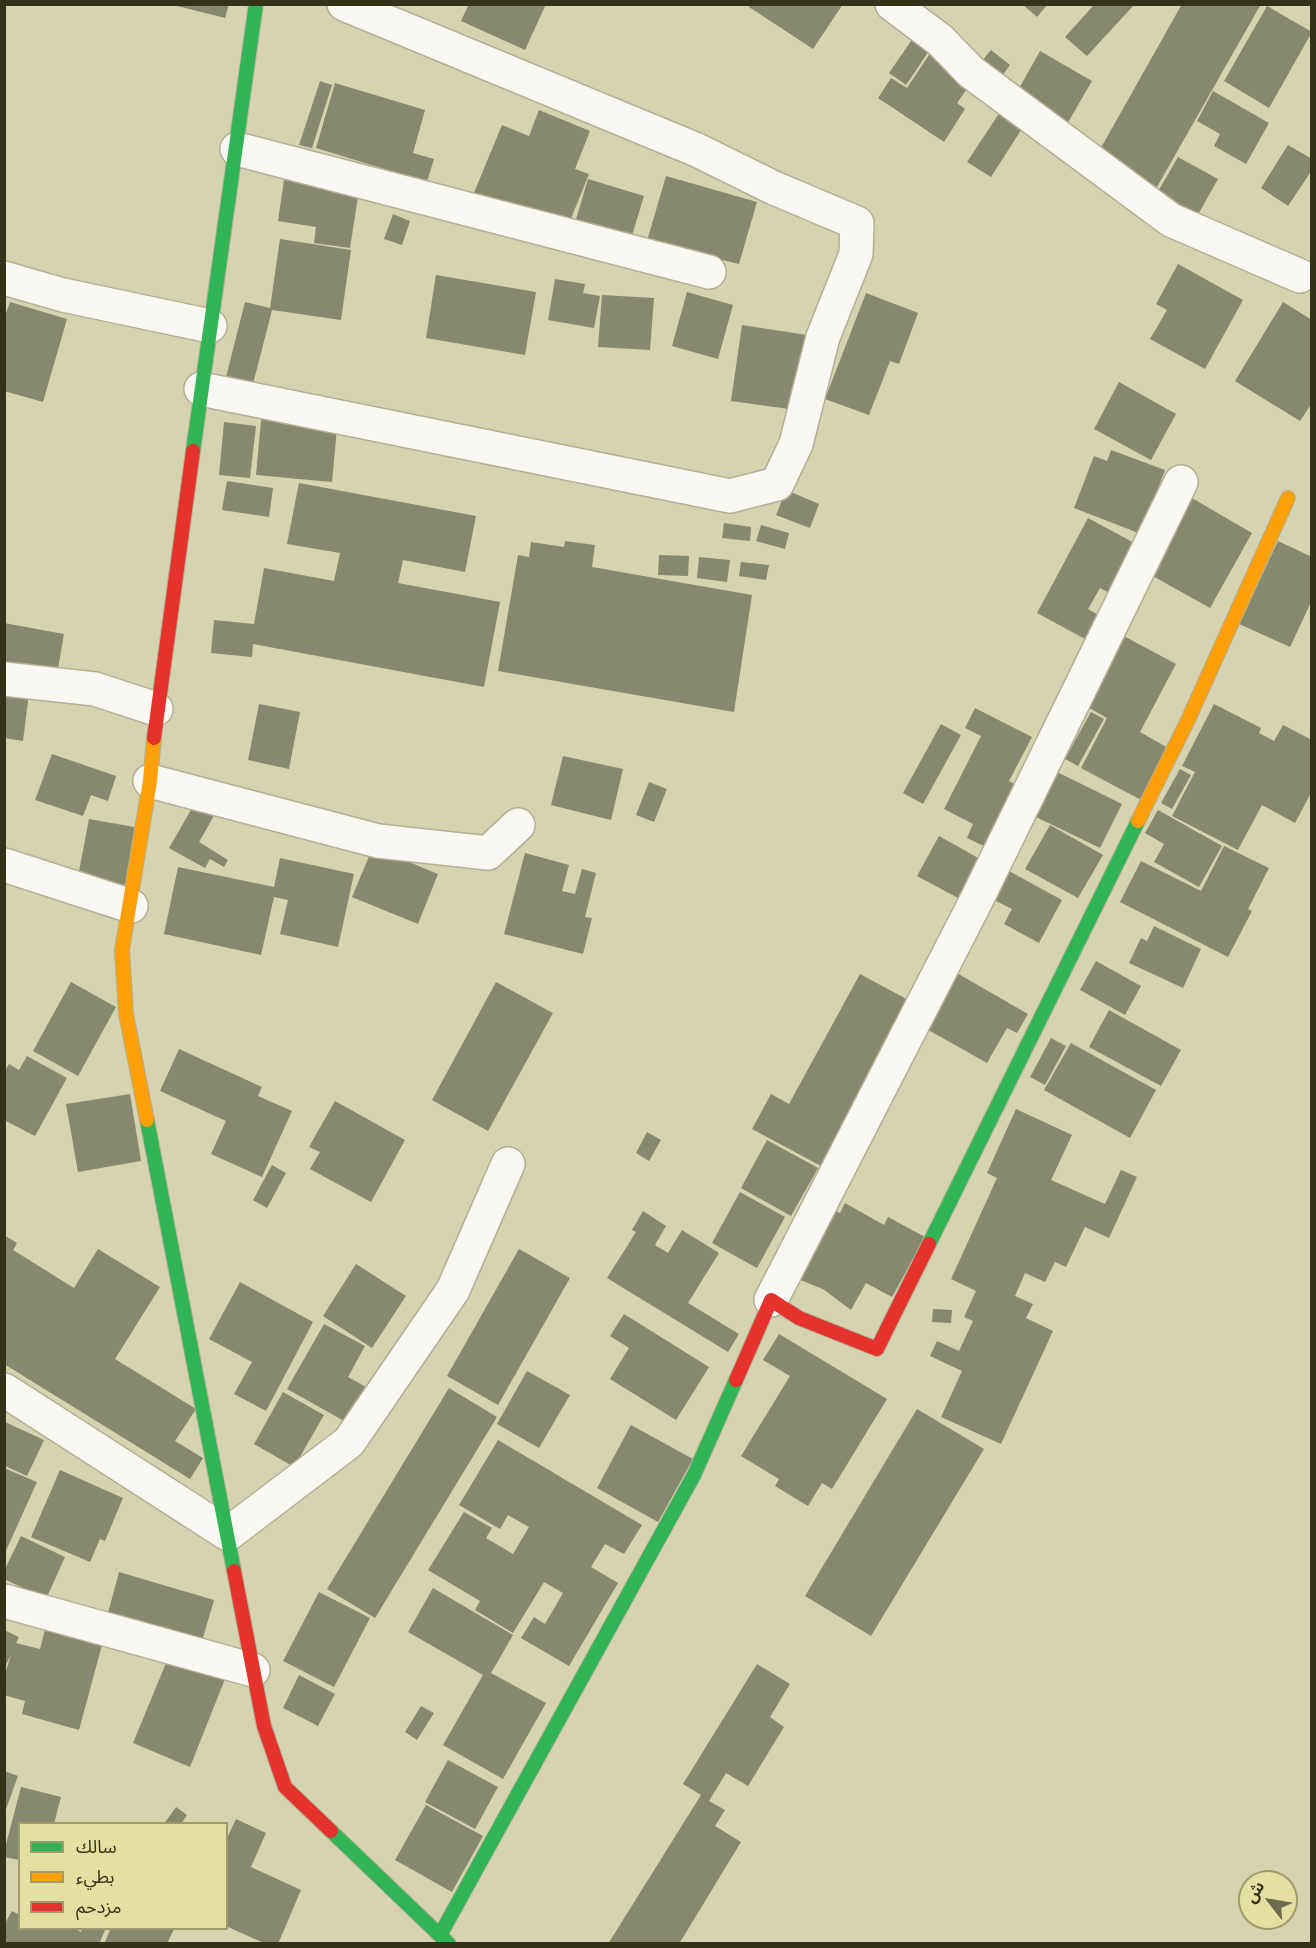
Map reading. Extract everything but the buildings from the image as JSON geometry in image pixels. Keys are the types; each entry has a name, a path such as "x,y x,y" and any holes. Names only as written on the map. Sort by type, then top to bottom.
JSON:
{"street":[{"path":"256,4 156,709 150,781 122,950 126,1014 264,1726 285,1787 445,1939 694,1475 771,1300 976,901 1181,482"},
{"path":"201,389 730,496 777,484 796,444 823,337 856,254 856,223 774,188 697,150 344,4"},
{"path":"892,4 940,40 970,72 1171,220 1300,276"},
{"path":"237,149 709,272"},
{"path":"4,278 63,295 210,326"},
{"path":"771,1300 799,1318 877,1349 1188,720 1288,498"},
{"path":"4,679 95,689 156,709"},
{"path":"150,781 378,841 488,853 518,825"},
{"path":"4,865 131,906"},
{"path":"228,1534 349,1442 453,1290 508,1164"},
{"path":"4,1390 228,1534"},
{"path":"4,1601 254,1670"}],"traffic: fast":[{"path":"193,451 256,4"},
{"path":"929,1244 1138,821"},
{"path":"147,1120 234,1571"},
{"path":"440,1935 694,1475 736,1380"},
{"path":"331,1831 449,1944"}],"traffic: slow":[{"path":"1138,821 1188,720 1288,498"},
{"path":"147,1120 126,1014 122,950 150,781 154,738"}],"traffic: jam":[{"path":"154,738 193,451"},
{"path":"736,1380 771,1300 799,1318 877,1349 929,1244"},
{"path":"234,1571 264,1726 285,1787 331,1831"}]}
